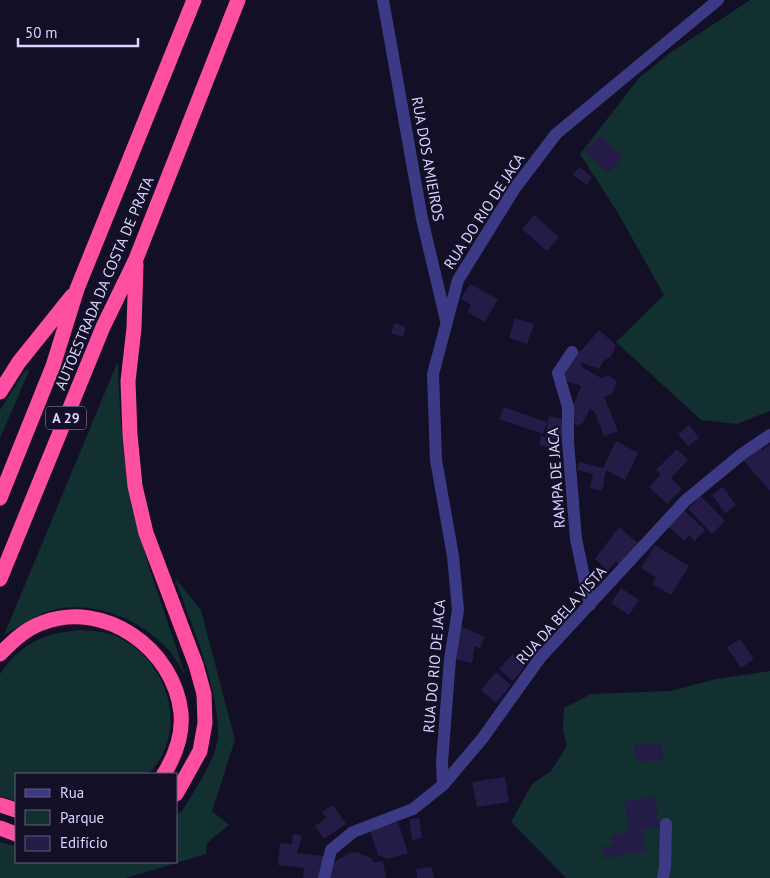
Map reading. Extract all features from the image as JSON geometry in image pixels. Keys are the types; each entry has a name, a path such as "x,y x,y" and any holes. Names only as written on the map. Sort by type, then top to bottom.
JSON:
{"highway":[{"name":"AUTOESTRADA DA COSTA DE PRATA","path":"0,498 53,366 78,289 194,0"},
{"name":"AUTOESTRADA DA COSTA DE PRATA","path":"0,579 103,327 136,259 238,0"},
{"path":"136,259 134,328 128,381 130,434 135,486 146,533 196,665 204,694 204,723 200,751 178,790"},
{"path":"0,392 19,362 78,289"},
{"path":"0,654 15,638 42,622 83,617 102,620 124,629 149,647 165,668 176,691 181,715 178,743 164,773"},
{"path":"1,805 15,810"},
{"path":"0,828 15,834"}],"street":[{"name":"RUA DOS AMIEIROS","path":"383,0 422,219 447,322"},
{"name":"RUA DO RIO DE JACA","path":"443,785 442,762 450,659 458,610 452,556 436,460 433,374 458,280 515,188 556,134 718,0"},
{"name":"RAMPA DE JACA","path":"572,352 558,373 568,407 568,442 576,539 590,606"},
{"name":"RUA DA BELA VISTA","path":"324,878 331,850 353,832 413,808 443,785 482,740 540,658 685,501 742,454 770,435"},
{"path":"663,878 666,824"}],"green space":[{"path":"750,0 770,0 770,411 737,424 701,420 616,342 664,295 618,213 580,154 639,78 670,53"},
{"path":"118,361 123,441 134,513 147,560 185,675 171,652 140,626 109,613 93,609 77,607 44,613 4,635"},
{"path":"30,369 0,438 0,410 25,371"},
{"path":"175,578 201,610 235,740 212,811 229,825 207,843 206,854 178,862 178,814 182,811 204,775 214,754 218,736 214,697 196,635"},
{"path":"97,631 116,636 137,650 151,664 162,681 171,719 168,738 161,757 150,773 15,773 15,801 0,796 0,674 8,663 26,647 57,633"},
{"path":"770,671 770,878 566,878 511,822 532,784 551,771 567,746 563,730 564,708 591,694 670,691 716,679"},
{"path":"0,842 15,846 15,863 176,863 126,878 0,878"}],"building":[{"path":"601,135 623,157 608,173 585,151"},
{"path":"579,167 592,177 587,185 573,175"},
{"path":"534,215 559,237 547,251 522,229"},
{"path":"470,284 498,299 485,322 467,312 471,305 461,299"},
{"path":"515,318 534,324 527,344 509,338"},
{"path":"395,323 406,327 403,337 391,333"},
{"path":"599,330 616,345 611,357 603,361 599,369 580,362 582,367 601,378 608,375 617,382 612,394 604,397 618,431 604,437 595,412 590,408 583,423 576,426 570,413 581,386 565,380 564,376 573,354 582,350"},
{"path":"504,407 547,422 543,434 499,419"},
{"path":"549,416 567,420 563,441 545,437"},
{"path":"689,425 699,438 688,446 678,434"},
{"path":"541,436 552,440 549,448 539,445"},
{"path":"616,441 638,453 625,480 606,470 602,491 590,488 593,474 577,470 579,462 603,468"},
{"path":"770,444 770,491 742,459 758,445 763,450"},
{"path":"677,449 688,460 671,478 682,489 667,504 649,487 661,474 656,470"},
{"path":"723,487 736,505 725,513 712,495"},
{"path":"701,496 725,521 712,534 688,509"},
{"path":"684,510 705,530 695,541 689,535 684,541 668,526"},
{"path":"619,527 638,543 619,565 616,562 608,571 595,559"},
{"path":"655,545 689,566 671,595 652,584 656,577 641,568"},
{"path":"621,588 639,600 629,615 611,603"},
{"path":"460,626 485,637 480,648 475,646 472,663 455,659"},
{"path":"740,639 754,659 741,668 727,647"},
{"path":"512,654 526,665 513,681 499,669"},
{"path":"496,672 511,685 496,703 481,690"},
{"path":"662,743 663,760 636,762 634,745"},
{"path":"505,777 509,802 477,807 472,782"},
{"path":"654,796 660,826 642,830 646,850 605,859 602,847 613,845 611,836 630,832 624,802"},
{"path":"333,805 346,824 324,839 315,826 326,818 322,812"},
{"path":"419,818 422,838 412,840 409,819"},
{"path":"398,822 408,853 388,859 378,855 370,831"},
{"path":"293,834 302,835 297,853 324,856 320,878 303,878 304,868 278,865 280,843 292,844"},
{"path":"356,852 371,858 374,862 383,861 386,878 328,878 333,863 349,853"},
{"path":"432,867 434,878 417,878 416,869"}]}
